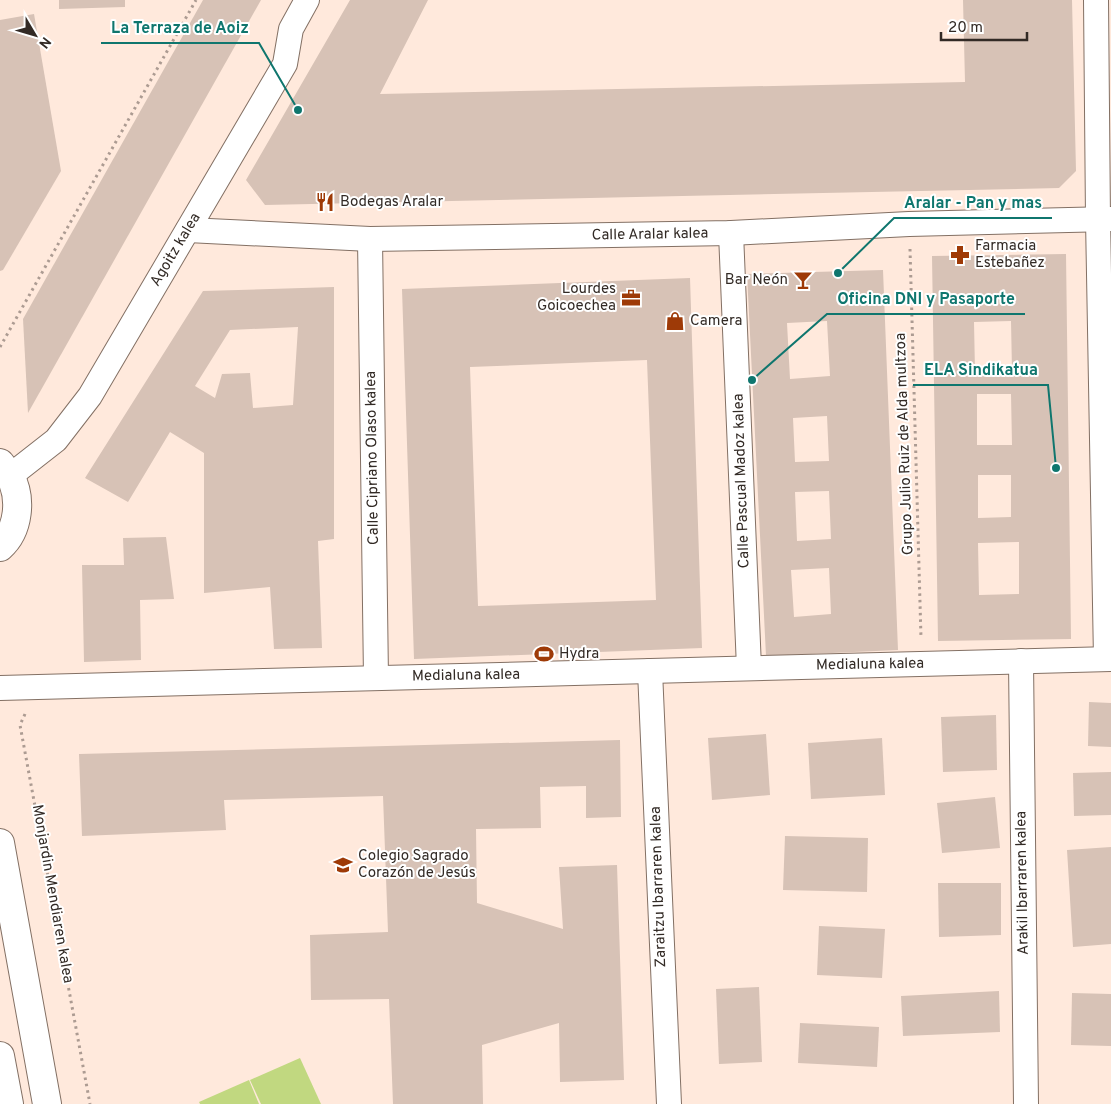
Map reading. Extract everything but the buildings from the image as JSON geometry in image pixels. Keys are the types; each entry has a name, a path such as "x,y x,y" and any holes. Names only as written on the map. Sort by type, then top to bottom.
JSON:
{"main road":[{"path":"0,547 13,529 17,511 16,493 5,470"},
{"path":"0,843 48,1104"},
{"path":"0,1056 9,1104"}],"street":[{"name":"Agoitz kalea","path":"5,470 56,440 90,396 285,64 291,29 307,0"},
{"path":"1096,0 1105,219 1108,659"},
{"name":"Calle Aralar kalea","path":"188,230 370,239 731,233 909,224 1105,219"},
{"name":"Calle Pascual Madoz kalea","path":"731,233 749,668"},
{"name":"Calle Cipriano Olaso kalea","path":"370,239 376,678"},
{"name":"Medialuna kalea","path":"0,688 1108,659"},
{"name":"Arakil Ibarraren kalea","path":"1021,661 1026,1104"},
{"name":"Zaraitzu Ibarraren kalea","path":"650,671 669,1104"}],"path":[{"path":"0,347 196,0"},
{"name":"Grupo Julio Ruiz de Alda multzoa","path":"909,224 922,664"},
{"name":"Monjardin Mendiaren kalea","path":"35,687 20,725 90,1104"}],"green space":[{"path":"300,1058 321,1104 261,1104 250,1080"},
{"path":"249,1080 259,1104 200,1104 199,1102"}],"place":[{"name":"La Terraza de Aoiz","path":"298,110"},
{"name":"Bodegas Aralar","path":"325,202"},
{"name":"Farmacia Estebañez","path":"960,255"},
{"name":"Aralar - Pan y mas","path":"838,273"},
{"name":"Bar Neón","path":"803,280"},
{"name":"Lourdes Goicoechea","path":"631,298"},
{"name":"Camera","path":"675,321"},
{"name":"Oficina DNI y Pasaporte","path":"752,380"},
{"name":"ELA Sindikatua","path":"1056,468"},
{"name":"Hydra","path":"544,654"},
{"name":"Colegio Sagrado Corazón de Jesús","path":"343,865"}]}
